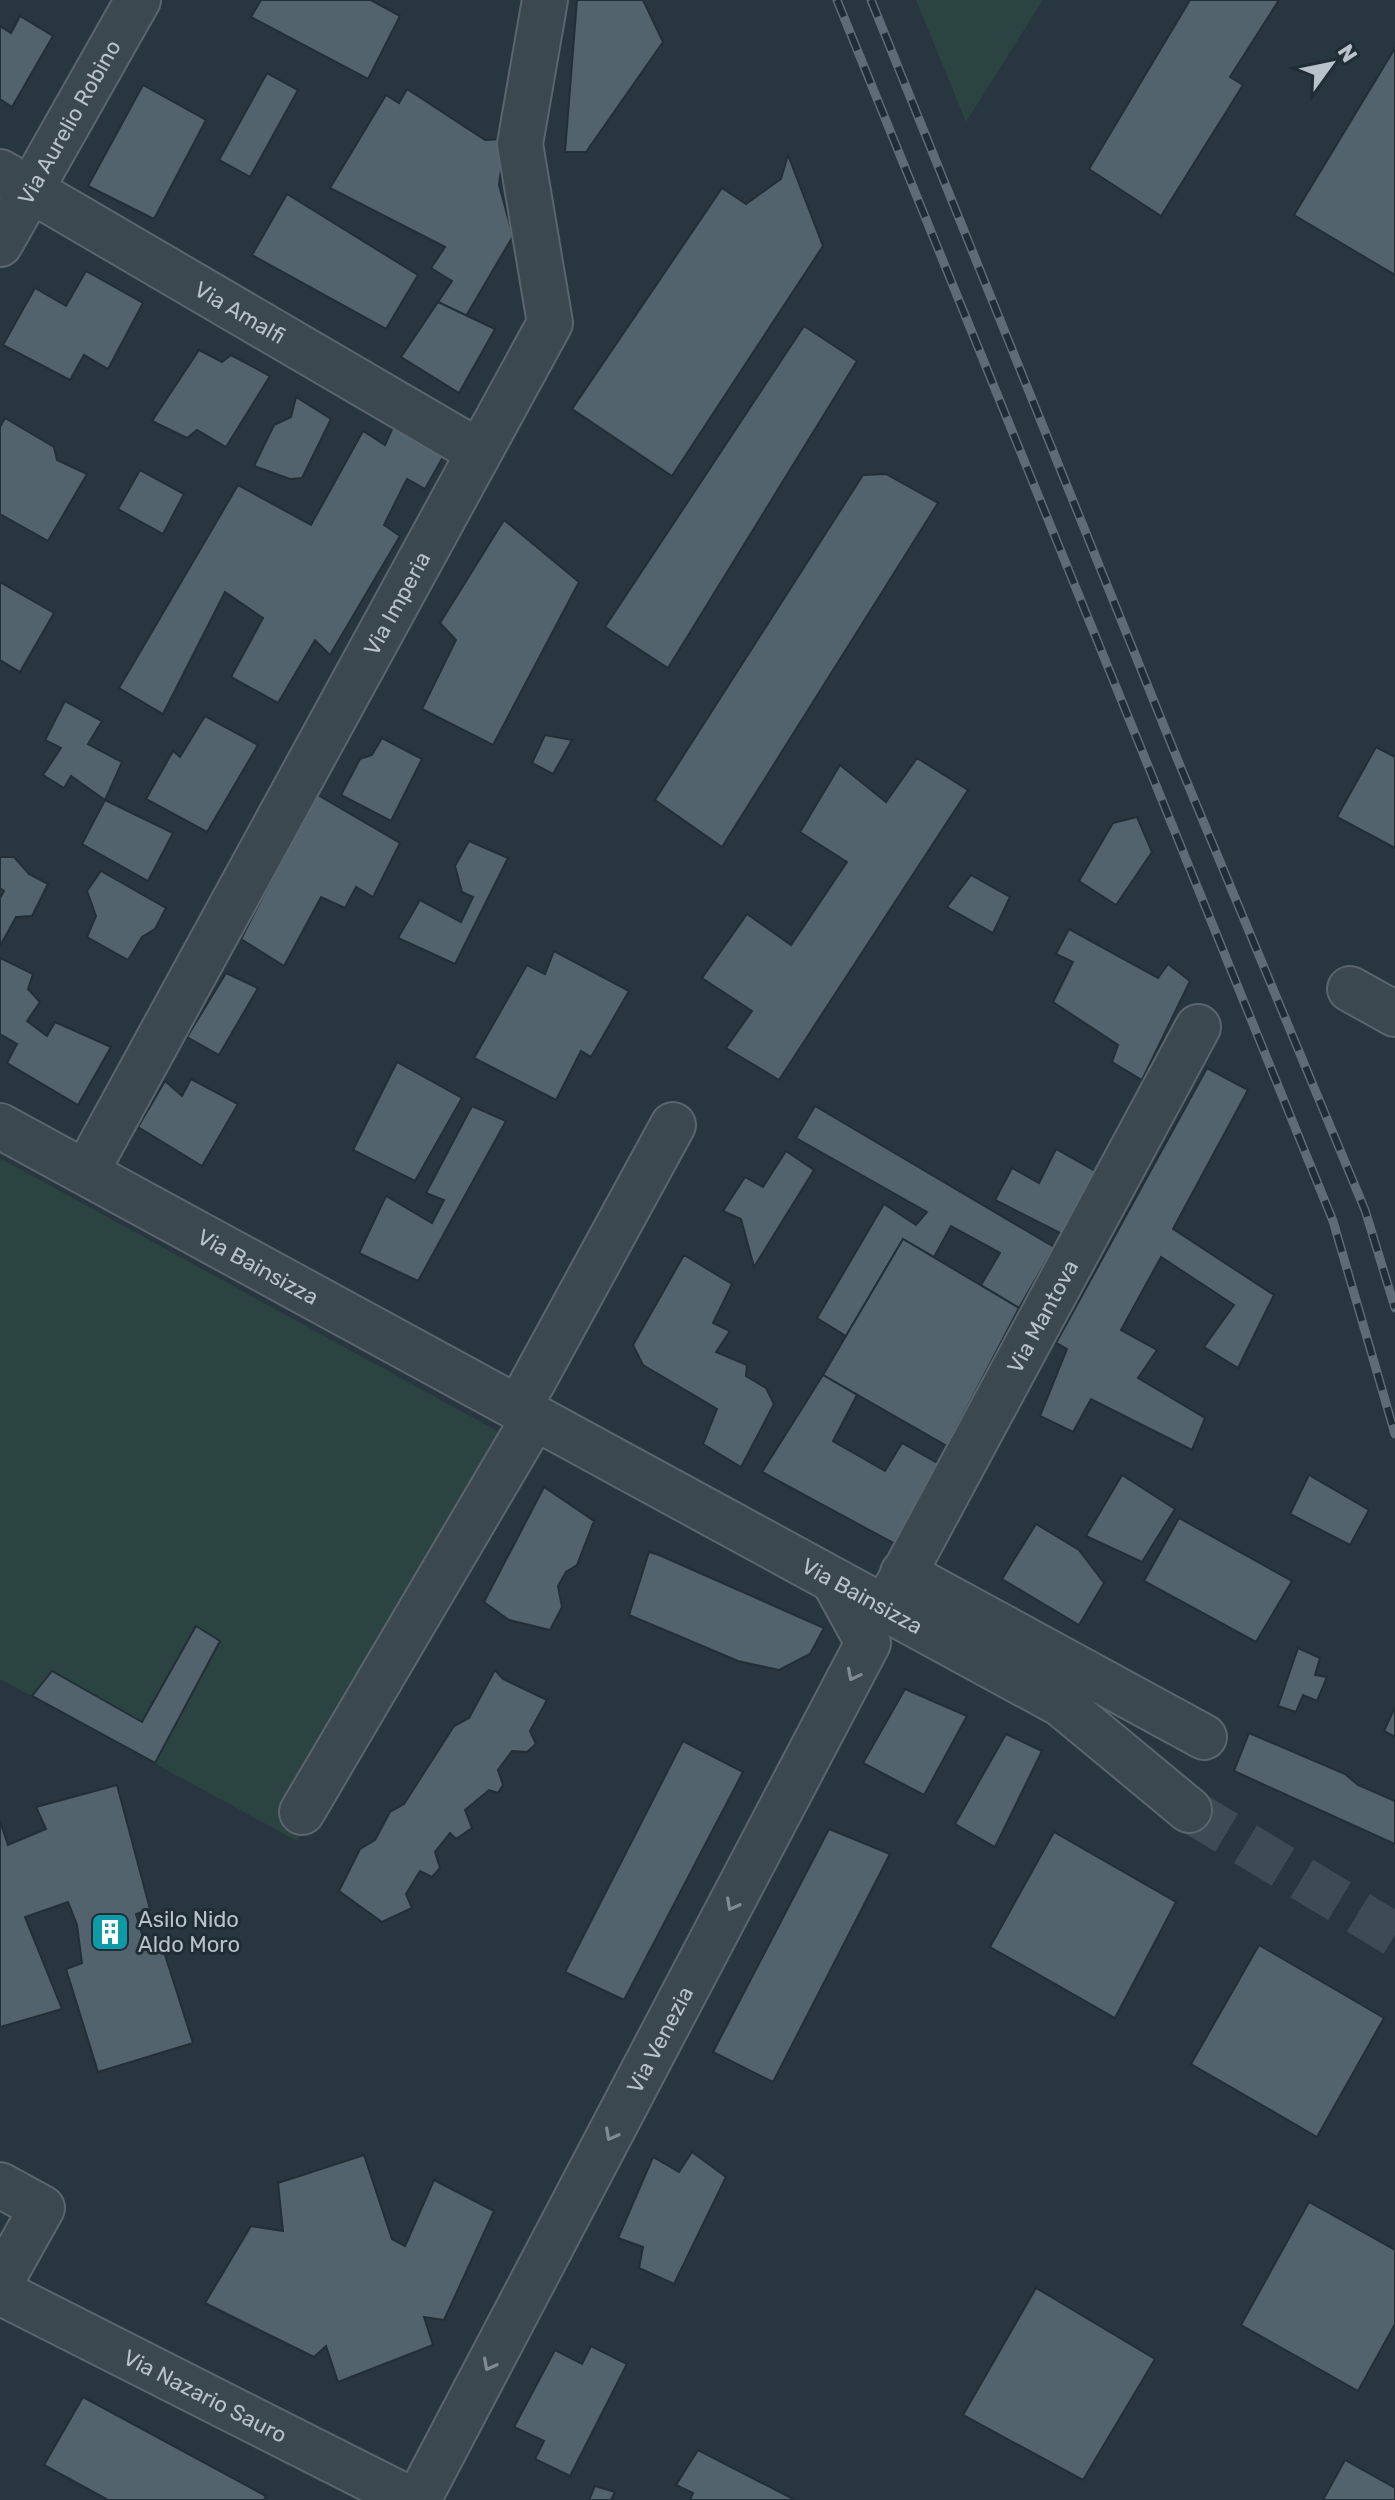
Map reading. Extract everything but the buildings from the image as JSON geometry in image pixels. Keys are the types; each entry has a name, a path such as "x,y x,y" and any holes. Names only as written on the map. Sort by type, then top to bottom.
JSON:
{"street":[{"name":"Via Aurelio Robino","path":"0,244 15,181 138,0"},
{"name":"Via Imperia","path":"86,1172 550,323 520,144 545,0"},
{"name":"Via Amalfi","path":"15,181 479,452"},
{"path":"1350,989 1395,1014"},
{"name":"Via Mantova","path":"895,1590 1198,1027"},
{"path":"302,1812 526,1414 673,1125"},
{"name":"Via Bainsizza","path":"0,1126 834,1581 895,1590 1061,1704 1189,1810"},
{"name":"Via Venezia","path":"418,2500 868,1643 834,1581"},
{"path":"895,1590 1204,1737"},
{"path":"0,2185 42,2208 3,2298"},
{"name":"Via Nazario Sauro","path":"3,2298 411,2500"}],"green space":[{"path":"916,0 1043,0 966,122"},
{"path":"0,1158 521,1444 297,1841 0,1679"}],"tunnel":[{"path":"1189,1810 1395,1935"}],"railway":[{"path":"837,0 1333,1221 1395,1434"},
{"path":"871,0 1174,751 1365,1210 1395,1308"}],"place":[{"name":"Asilo Nido Aldo Moro","path":"110,1932"}]}
